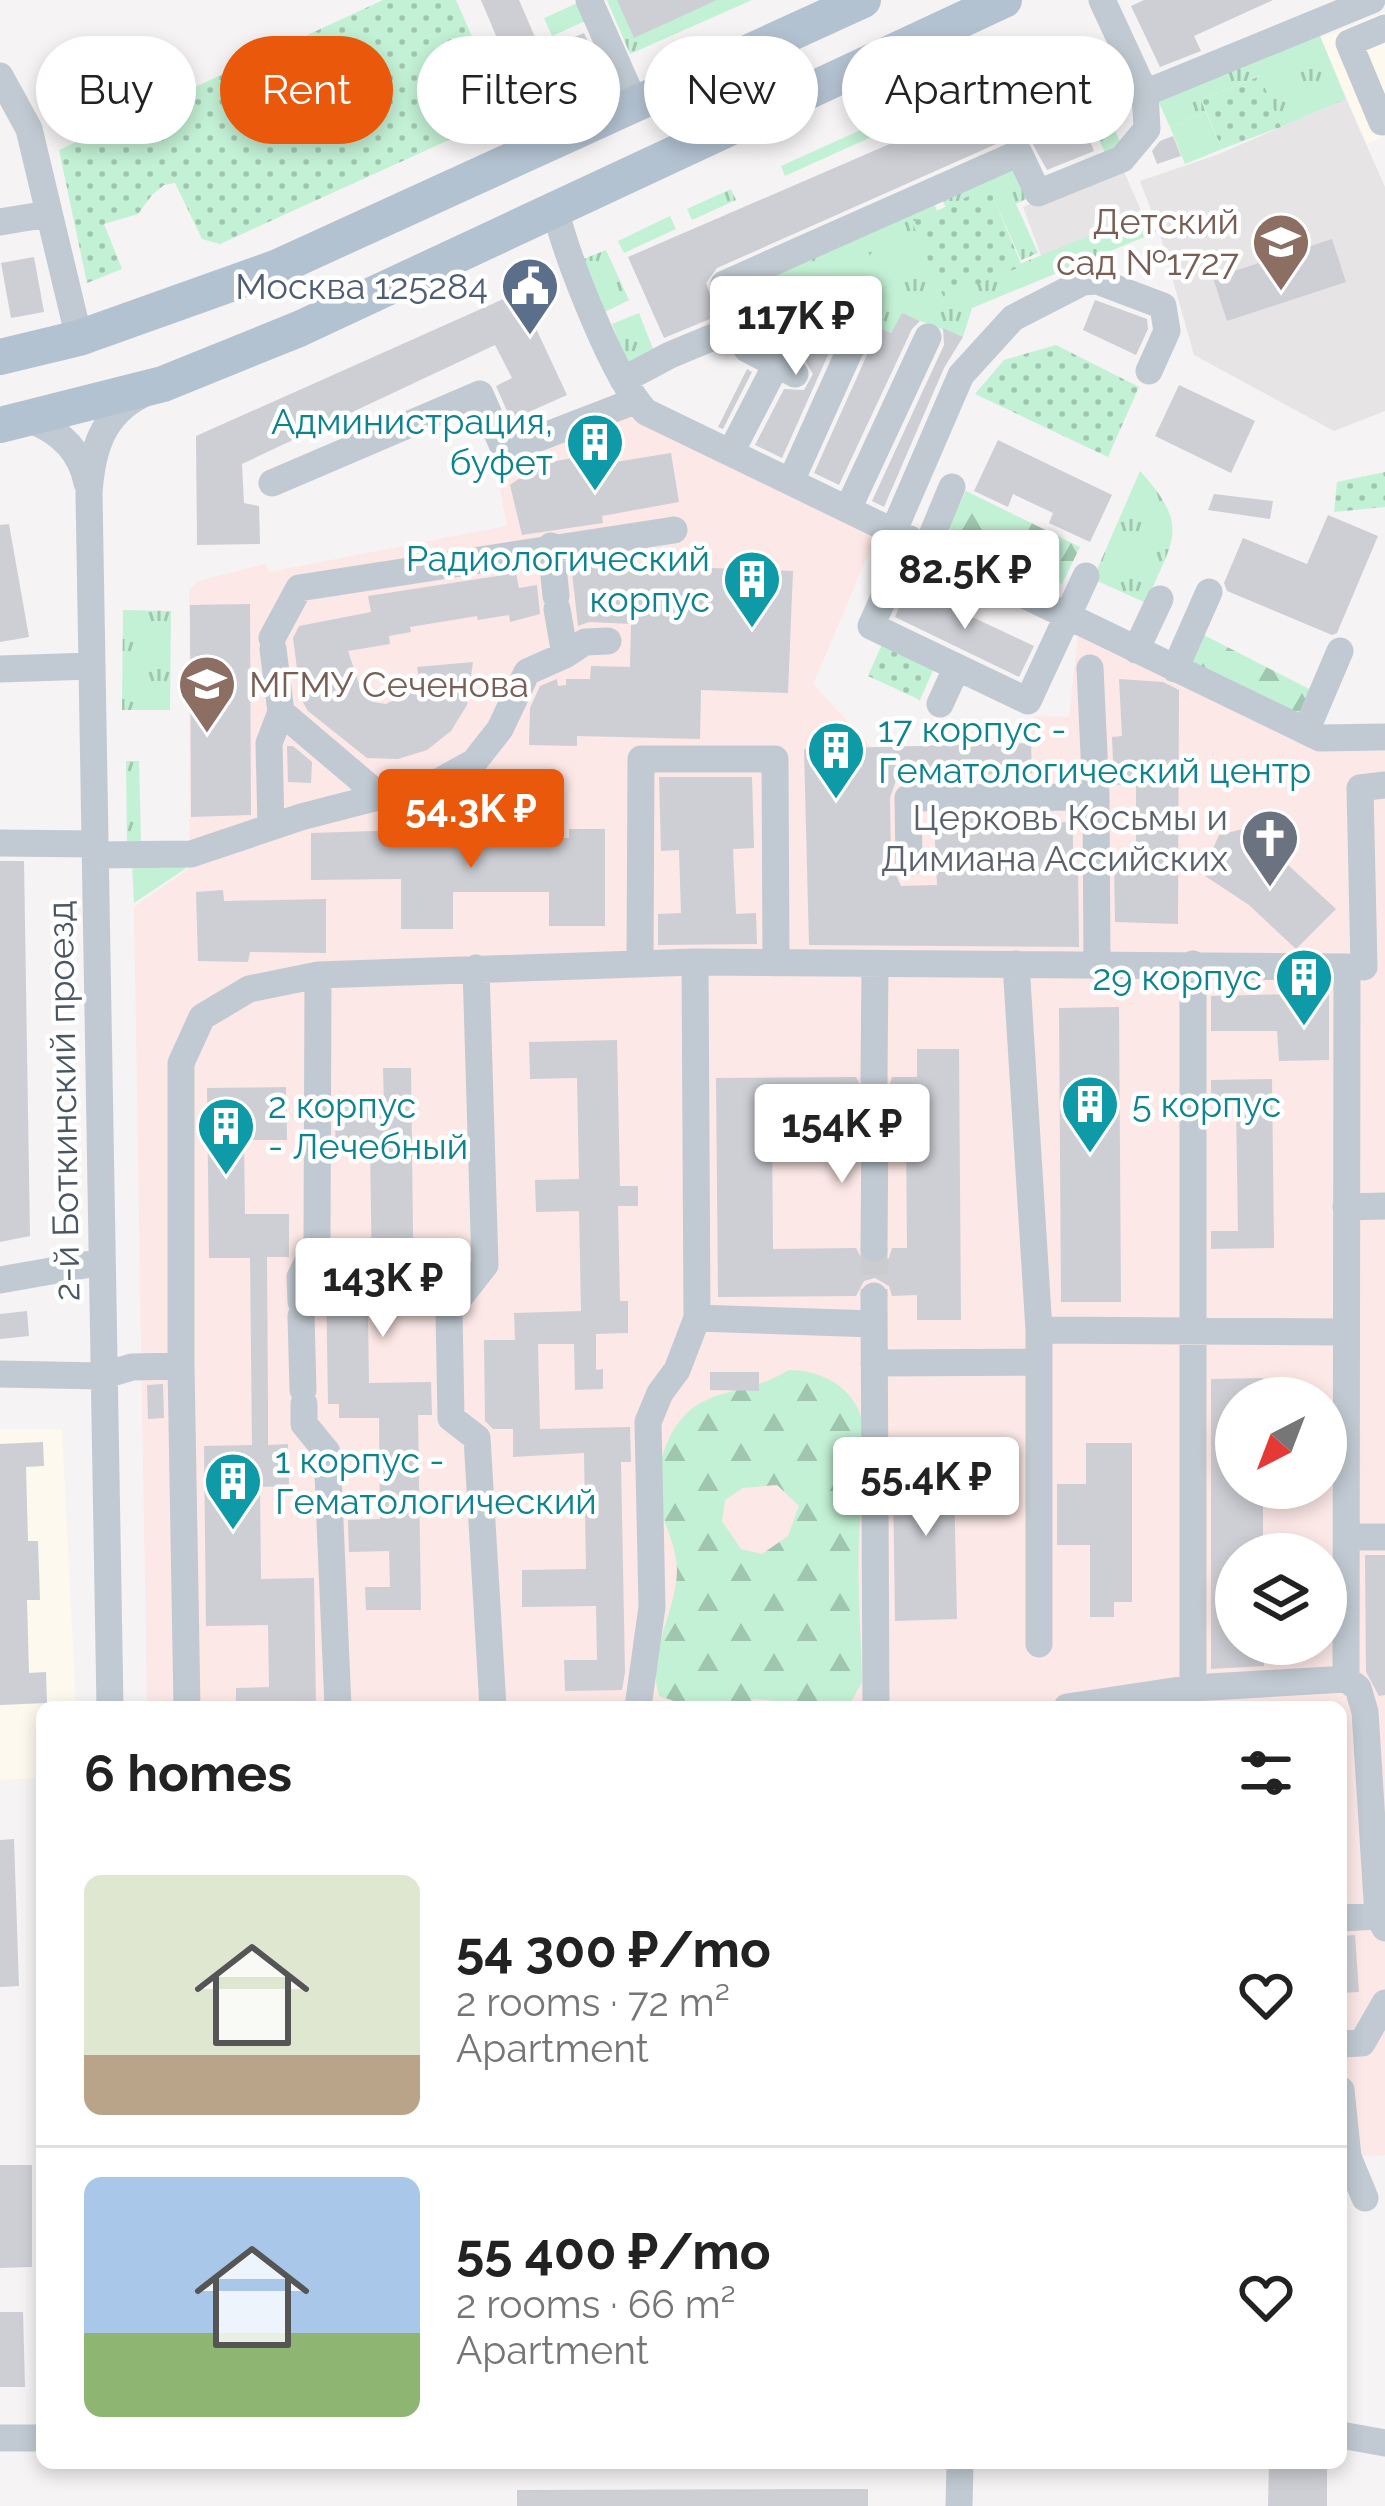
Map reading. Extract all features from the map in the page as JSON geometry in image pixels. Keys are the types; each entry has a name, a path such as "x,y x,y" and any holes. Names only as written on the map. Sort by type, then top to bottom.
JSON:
{"main road":[{"path":"0,357 79,338 278,267 863,0"},
{"path":"15,422 163,384 299,329 1004,0"}],"street":[{"path":"589,0 635,104"},
{"path":"731,452 785,369 747,349 724,284 1019,153 1038,194 1122,159 1147,129 1145,93 1102,0"},
{"path":"1145,93 1372,0"},
{"path":"1382,122 1349,43 1385,28"},
{"path":"0,76 29,129 79,338"},
{"path":"556,212 566,254 635,397 731,452 1320,738 1385,737"},
{"path":"0,222 48,214"},
{"path":"1087,576 1028,701 871,626 910,538 961,375 1013,318 1083,282 1097,280 1154,300 1163,306 1167,331 1149,371"},
{"path":"272,483 480,394 505,451 635,397 670,355 740,326"},
{"path":"790,481 859,331"},
{"path":"848,509 928,337"},
{"name":"2-й Боткинский проезд","path":"110,1701 89,493 91,462 107,423 133,398 163,384"},
{"name":"2-й Боткинский проезд","path":"15,422 48,427 77,454 89,493"},
{"path":"910,538 952,487"},
{"path":"271,827 269,743 281,712 273,643 299,588 674,530"},
{"path":"551,546 566,655"},
{"path":"1175,669 1209,592"},
{"path":"1136,650 1160,599"},
{"path":"0,843 191,854 440,781 474,762 500,729 527,672 585,641 608,641"},
{"path":"1306,730 1340,651"},
{"path":"0,669 92,666"},
{"path":"940,704 957,667"},
{"path":"1090,668 1097,964"},
{"path":"281,712 380,796"},
{"path":"640,963 641,759 776,759 776,963"},
{"path":"1346,1679 1346,1208 1365,967 1360,788 1385,785"},
{"path":"909,863 908,798 1096,797"},
{"path":"187,1701 181,1063 202,1017 249,988 319,974 695,962 1365,967"},
{"path":"639,1701 652,1607 648,1422 660,1393 677,1370 697,1318 695,962"},
{"path":"1016,964 1039,1330 1039,1644"},
{"path":"1193,964 1193,1697"},
{"path":"874,1077 875,965"},
{"path":"476,968 484,1265 448,1311 451,1418 477,1438 494,1701"},
{"path":"319,974 317,1244 300,1277 303,1397 304,1424 327,1452 338,1701"},
{"path":"874,1248 875,1125"},
{"path":"1346,1208 1385,1206"},
{"path":"0,1280 102,1262"},
{"path":"697,1318 874,1310 875,1701"},
{"path":"1039,1330 1346,1332"},
{"path":"874,1363 1039,1362"},
{"path":"0,1374 102,1376 132,1367 181,1366"},
{"path":"1348,1537 1385,1538"},
{"path":"1143,1701 1346,1679 1358,1688 1375,1716 1383,1918 1347,1918"},
{"path":"1347,2044 1362,2043 1385,2003"},
{"path":"1347,2152 1364,2198"},
{"path":"1347,2436 1385,2443"},
{"path":"0,2438 36,2438"},
{"path":"959,2506 960,2469"}],"shaded area":[{"path":"1385,12 1385,136 1367,144 1321,38"},
{"name":"Детский сад №1727","path":"1346,99 1385,187 1385,411 1334,431 1194,355 1140,181 1219,154"},
{"path":"1122,167 1143,215 1042,258 1023,207"},
{"path":"635,416 876,536 813,684 872,748 1031,743 1033,716 1069,717 1078,635 1317,751 1385,751 1385,2155 1347,2157 1347,1701 147,1701 134,907 190,868 189,591 198,581 266,564 269,572 507,526 497,475 541,451"},
{"path":"0,1429 62,1429 76,1701 36,1701 36,1778 0,1780"}],"green space":[{"path":"383,0 456,0 472,36 417,36 417,144 440,144 220,244 202,239 175,183 164,185 138,214 104,224 122,269 87,283 59,150 72,144 196,144 196,87 220,75 220,144 393,144 393,36 305,36"},
{"path":"607,0 752,0 671,36 644,36 644,48 630,54"},
{"path":"582,1 590,19 552,36 544,18"},
{"path":"1318,31 1346,99 1281,127 1259,76 1201,100 1206,113 1170,127 1156,96"},
{"path":"1260,76 1281,127 1222,149 1201,100"},
{"path":"1206,113 1222,149 1185,164 1170,127"},
{"path":"842,138 842,144 856,144 785,176 781,166"},
{"path":"1101,144 1121,144 1122,146 1105,153"},
{"path":"1010,160 1028,198 1016,204 1038,253 1021,260 989,188 946,208 939,193"},
{"path":"989,187 1022,266 944,298 912,222"},
{"path":"731,189 736,200 692,220 687,209"},
{"path":"932,197 943,295 1153,210 1159,231 972,308 963,337 902,314 891,333 873,324 850,332 825,321 820,330 784,313 766,350 757,345 736,286"},
{"path":"670,216 676,229 624,253 618,241"},
{"path":"885,247 897,253 903,265 897,277 885,283 873,277 867,265 873,253"},
{"path":"606,250 629,300 605,312 581,260"},
{"path":"639,313 655,354 628,364 612,324"},
{"path":"1056,345 1139,387 1108,457 975,394 1004,360"},
{"path":"1140,471 1172,521 1169,549 1146,603 1093,579"},
{"path":"1385,472 1385,507 1334,512 1337,482"},
{"path":"966,491 1080,547 1062,584 948,528"},
{"path":"123,610 171,611 170,710 122,710"},
{"path":"1198,632 1315,692 1304,724 1186,659"},
{"path":"882,644 934,668 920,700 868,676"},
{"path":"126,761 139,761 141,841 127,841"},
{"path":"184,858 185,869 134,903 132,862"},
{"path":"789,1370 830,1380 858,1409 866,1465 858,1561 862,1682 852,1701 674,1701 659,1696 656,1663 677,1569 658,1497 661,1462 687,1413 717,1396","holes":["777,1485 799,1506 788,1536 762,1554 741,1549 722,1521 725,1500 743,1488"]}],"building":[{"path":"481,0 519,0 535,36 496,36"},
{"path":"617,0 717,0 634,38"},
{"path":"1144,0 1273,0 1194,36 1201,51 1160,67 1131,6"},
{"path":"1173,136 1181,156 1157,164 1152,151"},
{"path":"890,144 996,144 717,268 706,283 717,316 664,338 628,257"},
{"path":"1033,144 1091,144 1094,151 1047,170"},
{"path":"1332,239 1346,282 1227,321 1213,278"},
{"path":"34,257 44,312 11,318 1,263"},
{"path":"519,292 567,395 511,420 496,386 512,378 495,345 242,464 244,503 259,506 260,544 197,545 196,436"},
{"path":"1095,300 1147,319 1148,329 1136,355 1083,330"},
{"path":"783,313 820,330 824,320 840,328 782,458 755,445 784,389 804,390 813,374 804,359 770,341"},
{"path":"902,313 920,321 912,329 839,485 814,473 876,326 891,333"},
{"path":"943,328 963,337 944,368 884,507 872,501 944,345"},
{"path":"747,369 752,372 723,429 718,427"},
{"path":"1179,385 1255,421 1231,473 1155,436"},
{"path":"998,440 1112,495 1090,542 1049,523 1053,513 1013,494 1008,507 974,491"},
{"name":"Администрация, буфет","path":"671,453 679,502 602,516 603,523 522,535 510,485 540,464 595,454 597,465"},
{"path":"1214,494 1273,501 1270,519 1208,510"},
{"path":"1328,515 1378,536 1337,633 1332,635 1227,591 1224,583 1243,538 1307,564"},
{"path":"9,524 29,637 0,642 0,525"},
{"path":"571,564 793,571 788,693 701,690 700,739 577,736 577,746 529,745 530,708 540,686 557,679 558,686 566,685 566,679 590,679 591,666 630,667 631,624 578,626"},
{"path":"516,573 519,588 537,585 540,614 510,622 509,615 478,620 477,616 410,627 411,632 389,636 390,644 348,651 362,693 386,704 411,691 419,678 417,667 473,662 467,705 451,731 427,750 398,759 367,758 308,711 301,699 293,638 299,626 371,612 368,596"},
{"path":"908,587 1034,646 1019,677 895,617"},
{"path":"250,604 251,815 191,817 190,605"},
{"path":"1119,679 1163,682 1179,690 1178,924 1115,922 1114,860 1136,858 1136,784 1114,785 1112,737 1122,736"},
{"path":"1031,743 1032,773 897,777 890,798 891,864 901,886 937,885 934,819 1073,822 1079,947 809,945 804,749"},
{"path":"287,746 312,762 311,783 288,782"},
{"path":"659,777 752,777 754,848 733,849 736,914 756,913 757,944 658,945 658,914 681,913 679,850 661,851"},
{"name":"Церковь Косьмы и Димиана Ассийских","path":"1255,826 1287,864 1336,909 1296,949 1249,905 1202,874 1219,835"},
{"path":"437,829 437,838 569,838 569,829 605,829 605,926 549,926 549,892 453,892 453,929 401,929 401,879 311,880 311,833"},
{"path":"0,861 24,861 30,1236 0,1242"},
{"path":"223,890 224,901 326,899 326,953 250,952 248,962 198,961 196,892"},
{"path":"1329,993 1329,1060 1279,1061 1277,1031 1211,1031 1211,996"},
{"name":"5 корпус","path":"1119,1007 1121,1302 1061,1302 1059,1008"},
{"path":"617,1040 620,1186 638,1186 638,1206 618,1206 620,1301 628,1301 628,1333 596,1334 596,1370 603,1369 603,1389 575,1390 574,1344 538,1344 540,1429 630,1427 631,1462 621,1462 625,1672 622,1690 565,1691 564,1660 597,1660 596,1606 522,1607 522,1570 586,1569 584,1453 513,1457 513,1429 493,1429 485,1421 484,1340 515,1340 514,1313 581,1311 579,1211 536,1212 535,1180 579,1179 577,1078 530,1079 529,1042"},
{"path":"917,1049 959,1049 961,1320 917,1320 917,1295 892,1296 889,1286 875,1278 864,1281 856,1296 718,1297 716,1078 856,1077 864,1092 875,1095 889,1087 892,1077 917,1077","holes":["876,1107 890,1115 893,1125 906,1125 907,1248 892,1248 889,1258 875,1266 864,1263 856,1248 773,1249 772,1119 813,1119 813,1126 857,1125 865,1110"]},
{"path":"383,1068 411,1068 414,1314 368,1314 369,1383 431,1382 432,1415 418,1415 421,1610 366,1610 365,1587 390,1587 389,1551 349,1552 348,1520 380,1519 379,1418 339,1418 339,1404 328,1404 326,1278 372,1277 370,1147 335,1147 336,1107 384,1107"},
{"path":"1272,1079 1274,1248 1211,1249 1211,1231 1238,1231 1236,1105 1211,1105 1211,1080"},
{"path":"286,1087 287,1140 244,1140 245,1214 289,1214 289,1257 267,1257 268,1445 288,1444 289,1486 260,1487 261,1579 314,1578 316,1701 236,1701 236,1688 269,1687 268,1625 206,1626 204,1446 252,1445 250,1258 209,1258 207,1088"},
{"path":"27,1311 29,1336 0,1339 0,1314"},
{"path":"710,1372 759,1372 759,1391 710,1390"},
{"path":"1211,1379 1215,1379 1215,1509 1263,1509 1263,1533 1215,1533 1215,1665 1264,1666 1211,1669"},
{"path":"163,1384 164,1418 148,1419 147,1385"},
{"path":"953,1439 957,1619 895,1621 893,1478 926,1477 925,1441"},
{"path":"43,1442 44,1466 26,1467 28,1541 38,1541 40,1600 27,1600 29,1673 46,1672 47,1701 36,1703 0,1705 0,1444"},
{"path":"1086,1443 1132,1443 1132,1602 1114,1602 1114,1617 1090,1617 1090,1545 1057,1545 1057,1484 1086,1484"},
{"path":"1365,1555 1385,1555 1385,1695 1379,1696 1366,1672"},
{"path":"14,1839 19,1986 0,1987 0,1840"},
{"path":"1355,1935 1359,1992 1347,1993 1347,1936"},
{"path":"0,2165 32,2165 32,2267 0,2268"},
{"path":"0,2312 23,2312 25,2387 0,2387"},
{"path":"1269,2469 1327,2469 1327,2506 1268,2506"},
{"path":"868,2489 868,2506 517,2506 517,2490"}],"tunnel":[{"path":"874,1077 875,1125"},
{"path":"874,1248 874,1296"}],"place":[{"name":"Детский сад №1727","path":"1281,293"},
{"name":"Москва 125284","path":"530,337"},
{"name":"Администрация, буфет","path":"595,493"},
{"name":"Радиологический корпус","path":"752,630"},
{"name":"МГМУ Сеченова","path":"207,735"},
{"name":"17 корпус - Гематологический центр","path":"836,801"},
{"name":"Церковь Косьмы и Димиана Ассийских","path":"1270,889"},
{"name":"29 корпус","path":"1304,1028"},
{"name":"5 корпус","path":"1090,1155"},
{"name":"2 корпус - Лечебный","path":"226,1177"},
{"name":"1 корпус - Гематологический","path":"233,1532"}]}
